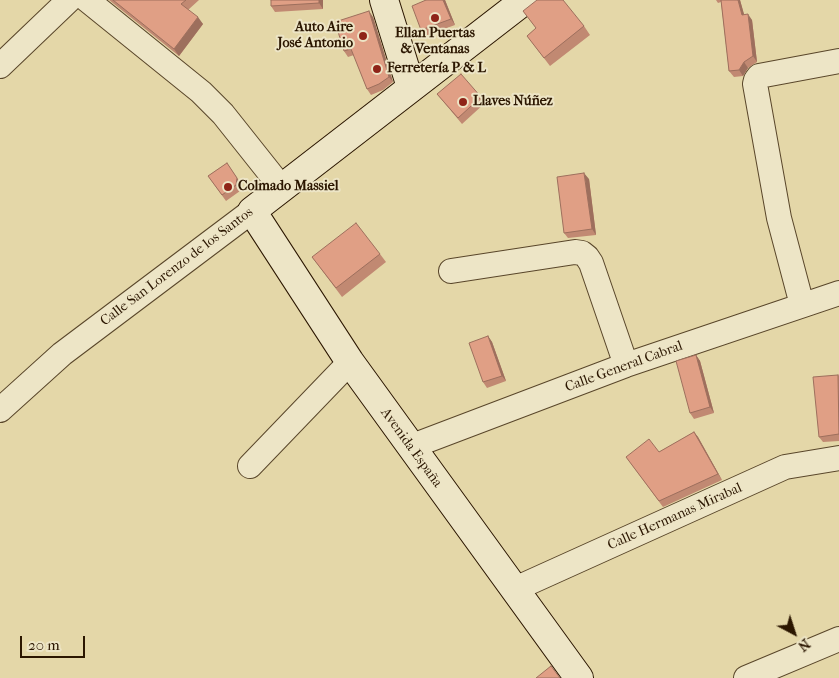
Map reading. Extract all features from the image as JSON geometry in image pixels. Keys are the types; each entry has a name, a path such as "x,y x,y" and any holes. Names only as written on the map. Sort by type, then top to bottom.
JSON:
{"street":[{"path":"0,66 70,0"},
{"path":"87,0 201,92 223,114 281,187"},
{"path":"384,0 411,87"},
{"name":"Calle San Lorenzo de los Santos","path":"1,406 62,354 252,211 525,0"},
{"path":"802,306 779,218 755,84 759,76 839,61"},
{"name":"Avenida España","path":"252,211 350,362 579,678"},
{"path":"452,271 575,252 582,253 591,263 626,365"},
{"name":"Calle General Cabral","path":"410,447 626,365 839,293"},
{"path":"250,466 350,362"},
{"name":"Calle Hermanas Mirabal","path":"516,589 785,467 839,458"},
{"path":"746,678 839,639"}],"building":[{"path":"113,0 186,0 181,4 198,17 174,49"},
{"path":"271,0 319,0 319,3 271,6"},
{"name":"Ellan Puertas & Ventanas","path":"426,0 443,0 451,19 421,30 412,6"},
{"path":"537,0 563,0 584,26 544,58 527,36 536,28 523,11"},
{"path":"721,0 738,0 742,15 748,14 753,56 744,62 739,70 729,71"},
{"path":"369,11 389,77 367,89 351,49 344,51 335,22"},
{"name":"Llaves Núñez","path":"461,74 481,97 458,118 437,94"},
{"name":"Colmado Massiel","path":"227,163 237,178 236,185 222,195 208,176"},
{"path":"584,173 592,229 564,233 557,177"},
{"path":"356,223 380,254 336,288 312,257"},
{"path":"488,336 502,376 483,382 469,343"},
{"path":"696,355 710,407 690,413 676,361"},
{"path":"838,375 839,434 819,437 813,377"},
{"path":"694,432 718,474 659,501 626,457 649,439 659,452"},
{"path":"551,666 560,678 536,678"}],"place":[{"name":"Ellan Puertas & Ventanas","path":"435,18"},
{"name":"Auto Aire José Antonio","path":"363,36"},
{"name":"Ferretería P & L","path":"377,69"},
{"name":"Llaves Núñez","path":"463,102"},
{"name":"Colmado Massiel","path":"228,187"}]}
